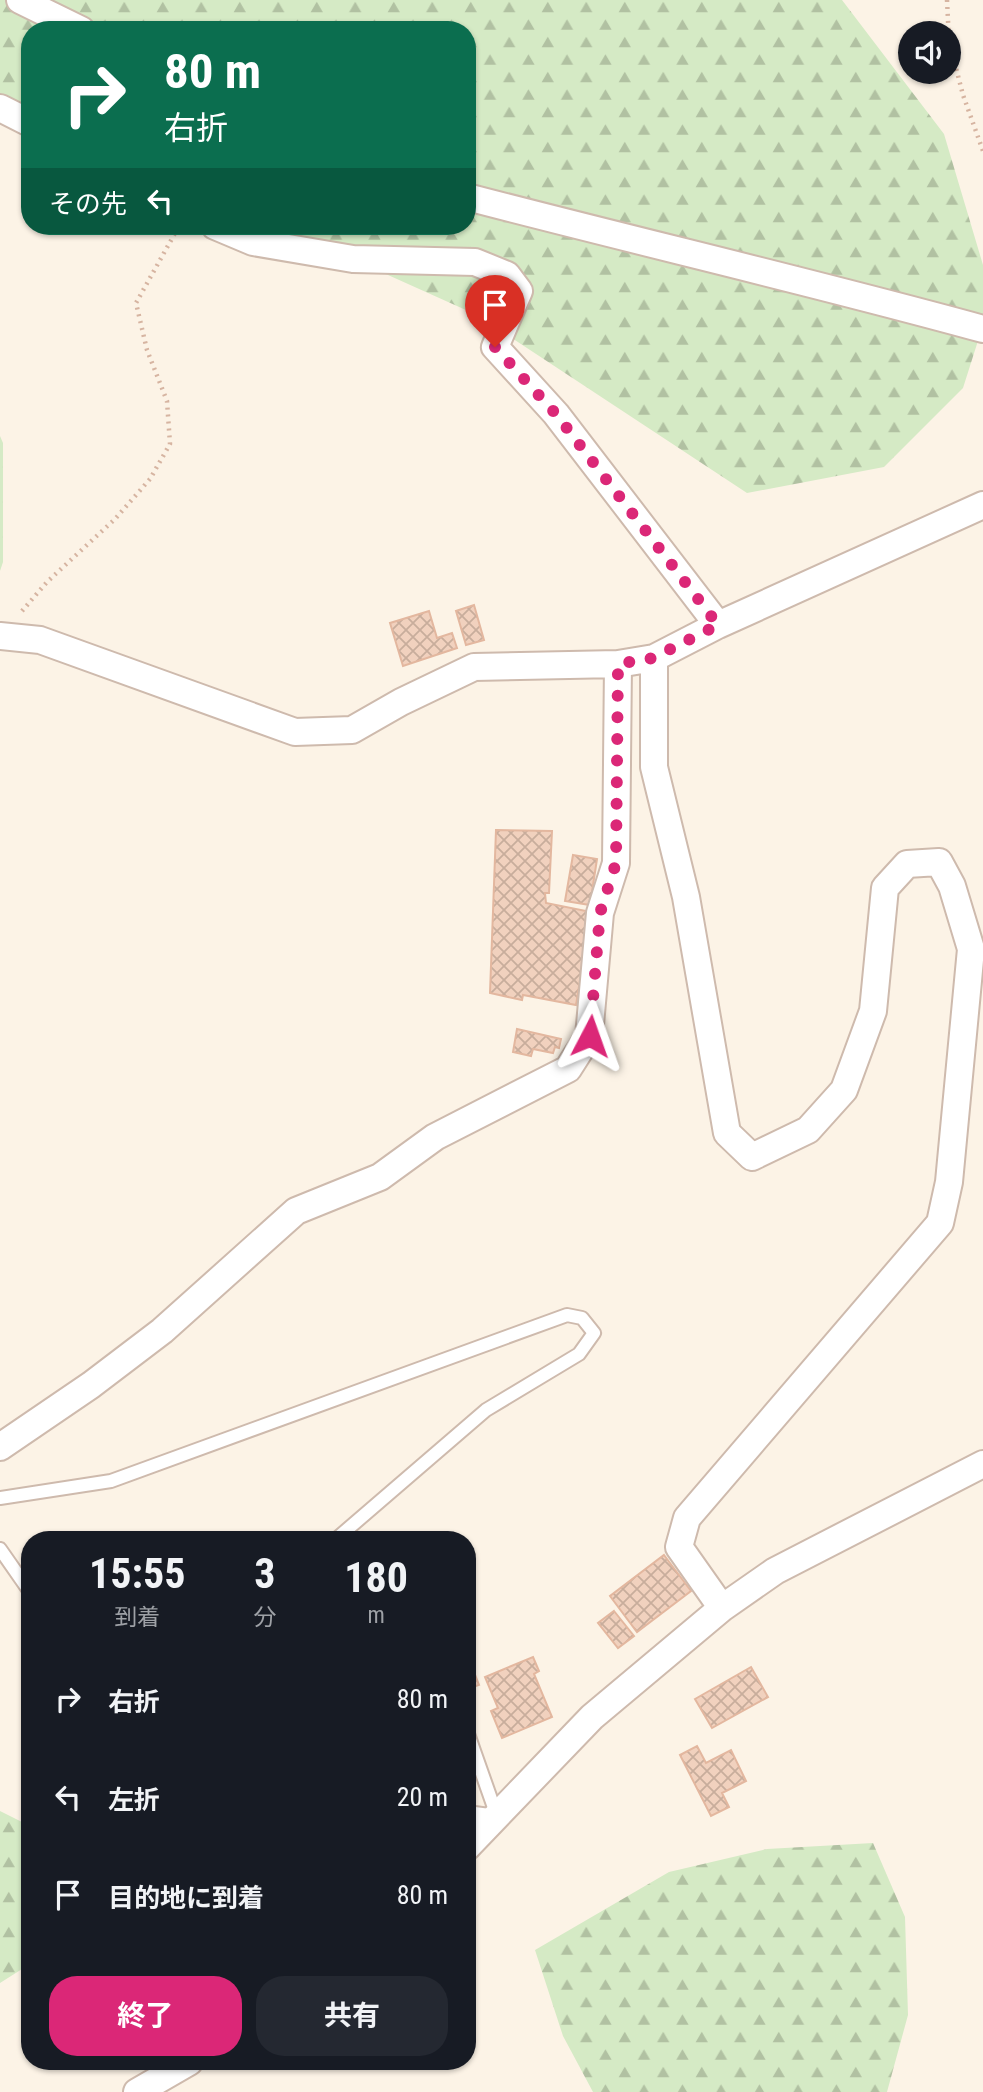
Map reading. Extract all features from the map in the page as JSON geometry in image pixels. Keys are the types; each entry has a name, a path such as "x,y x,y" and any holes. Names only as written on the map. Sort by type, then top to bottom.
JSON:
{"street":[{"path":"20,0 63,21"},
{"path":"0,108 21,118"},
{"path":"476,199 844,291 983,329"},
{"path":"236,235 253,242 353,259 475,262 507,275 519,291 495,347 556,414 718,625"},
{"path":"8,627 295,732 352,730 401,702 474,667 618,664 653,658 718,625 983,505"},
{"path":"653,658 654,767 686,897 727,1133 752,1157 808,1130 844,1090 873,1011 885,888 907,864 939,862 952,886 971,949 948,1182 940,1223 687,1518 679,1547 722,1608"},
{"path":"0,1447 91,1385 162,1331 296,1211 380,1177 435,1137 568,1069 590,1036 600,913 616,863 618,664"},
{"path":"476,1838 592,1717 722,1608 775,1571 983,1464"},
{"path":"137,2092 175,2070"}],"lane":[{"path":"0,1498 111,1481 567,1315 582,1318 594,1333 579,1354 486,1410 345,1531"},
{"path":"0,1549 21,1579"},
{"path":"476,1756 497,1816 476,1813"}],"path":[{"path":"947,0 949,41 963,96 983,151"},
{"path":"8,627 47,582 115,519 150,479 170,444 167,401 147,349 136,303 174,235"}],"green space":[{"path":"0,0 842,0 898,74 898,84 906,84 944,134 983,265 983,325 963,388 884,467 747,493 477,315 299,235 476,235 476,21 21,21 21,109 0,100"},
{"path":"0,436 3,443 3,562 0,571"},
{"path":"0,1811 21,1822 21,1970 0,1983"},
{"path":"873,1843 905,1917 908,2015 887,2092 593,2092 563,2036 535,1950 669,1872 767,1849"}],"building":[{"path":"474,605 484,640 466,645 456,611"},
{"path":"429,611 437,638 452,633 457,648 403,666 390,623"},
{"path":"496,830 552,831 549,893 545,893 546,903 591,912 576,1005 523,995 522,1000 490,993"},
{"path":"573,855 597,859 590,905 565,901"},
{"path":"517,1029 561,1039 559,1048 555,1047 553,1053 533,1049 531,1056 513,1052"},
{"path":"664,1555 691,1591 637,1632 610,1596"},
{"path":"614,1611 634,1636 618,1648 598,1623"},
{"path":"533,1657 539,1671 534,1674 552,1717 502,1738 491,1711 498,1708 485,1677"},
{"path":"751,1667 768,1697 712,1728 695,1699"},
{"path":"697,1746 706,1763 731,1750 746,1781 722,1793 729,1807 711,1816 680,1755"}],"route":[{"path":"495,347 556,414 718,625 653,658 618,664 616,863 600,913 590,1036"}]}
